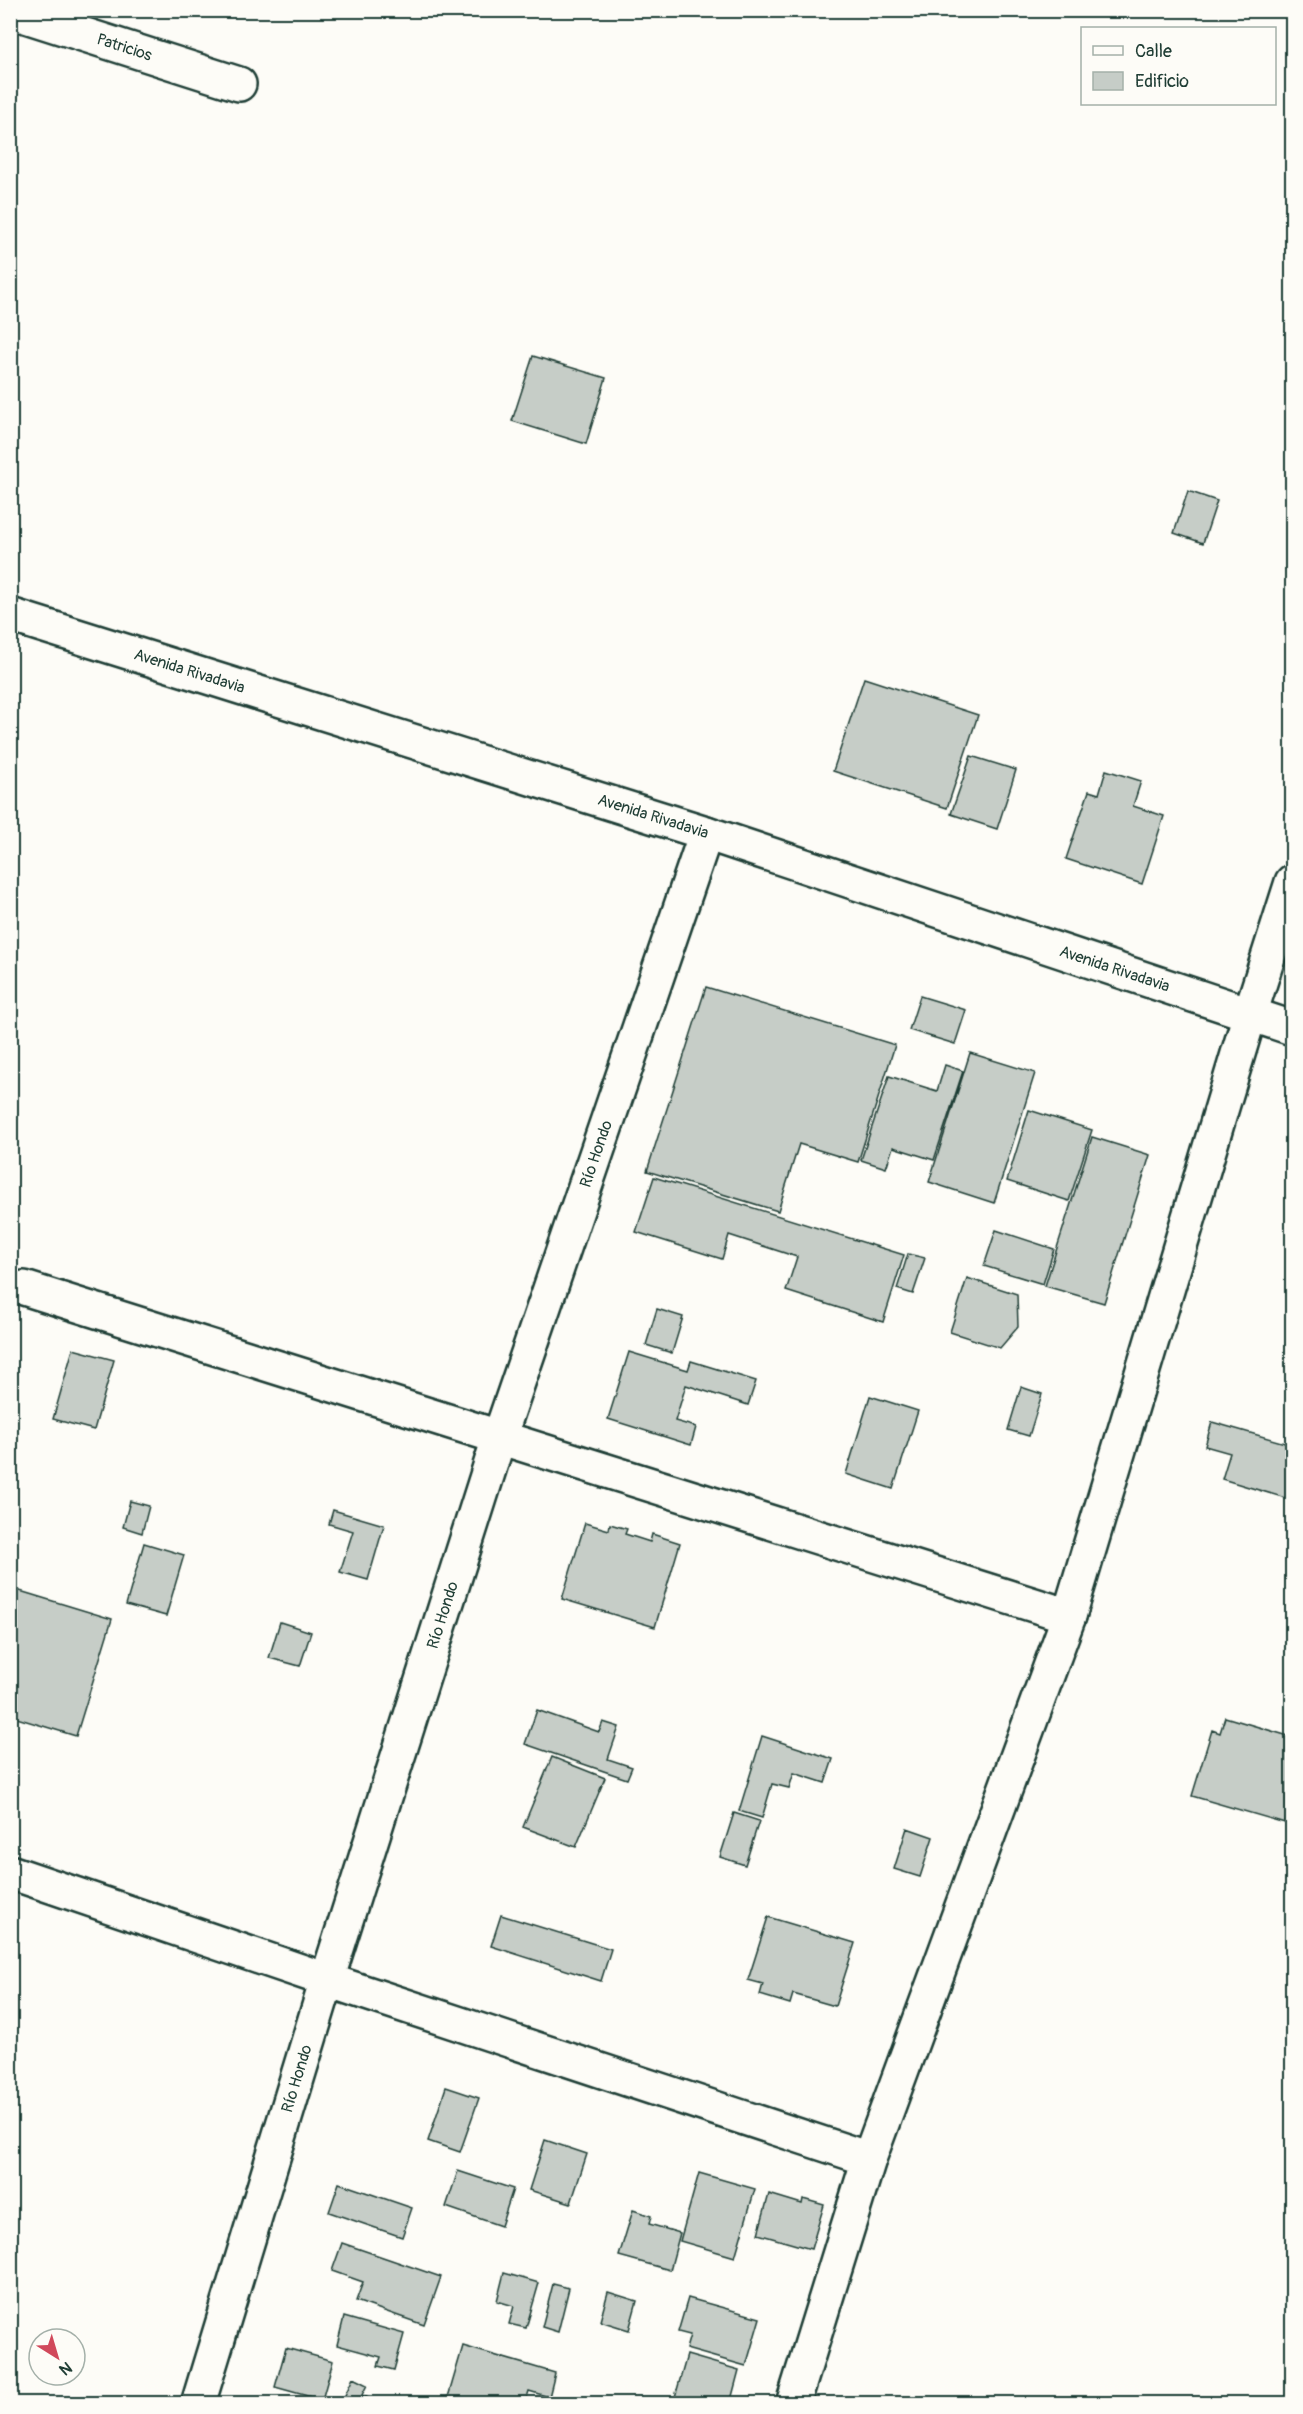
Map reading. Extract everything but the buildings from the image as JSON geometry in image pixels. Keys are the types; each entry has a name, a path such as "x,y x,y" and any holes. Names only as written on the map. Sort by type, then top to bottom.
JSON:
{"street":[{"name":"Patricios","path":"10,11 238,84"},
{"name":"Avenida Rivadavia","path":"10,615 706,833 1293,1028"},
{"name":"Río Hondo","path":"198,2403 327,1980 499,1438 706,833"},
{"path":"793,2403 869,2159 1069,1616 1250,1014 1293,882"},
{"path":"24,1288 1069,1616"},
{"path":"10,1872 327,1980 869,2159"}]}
